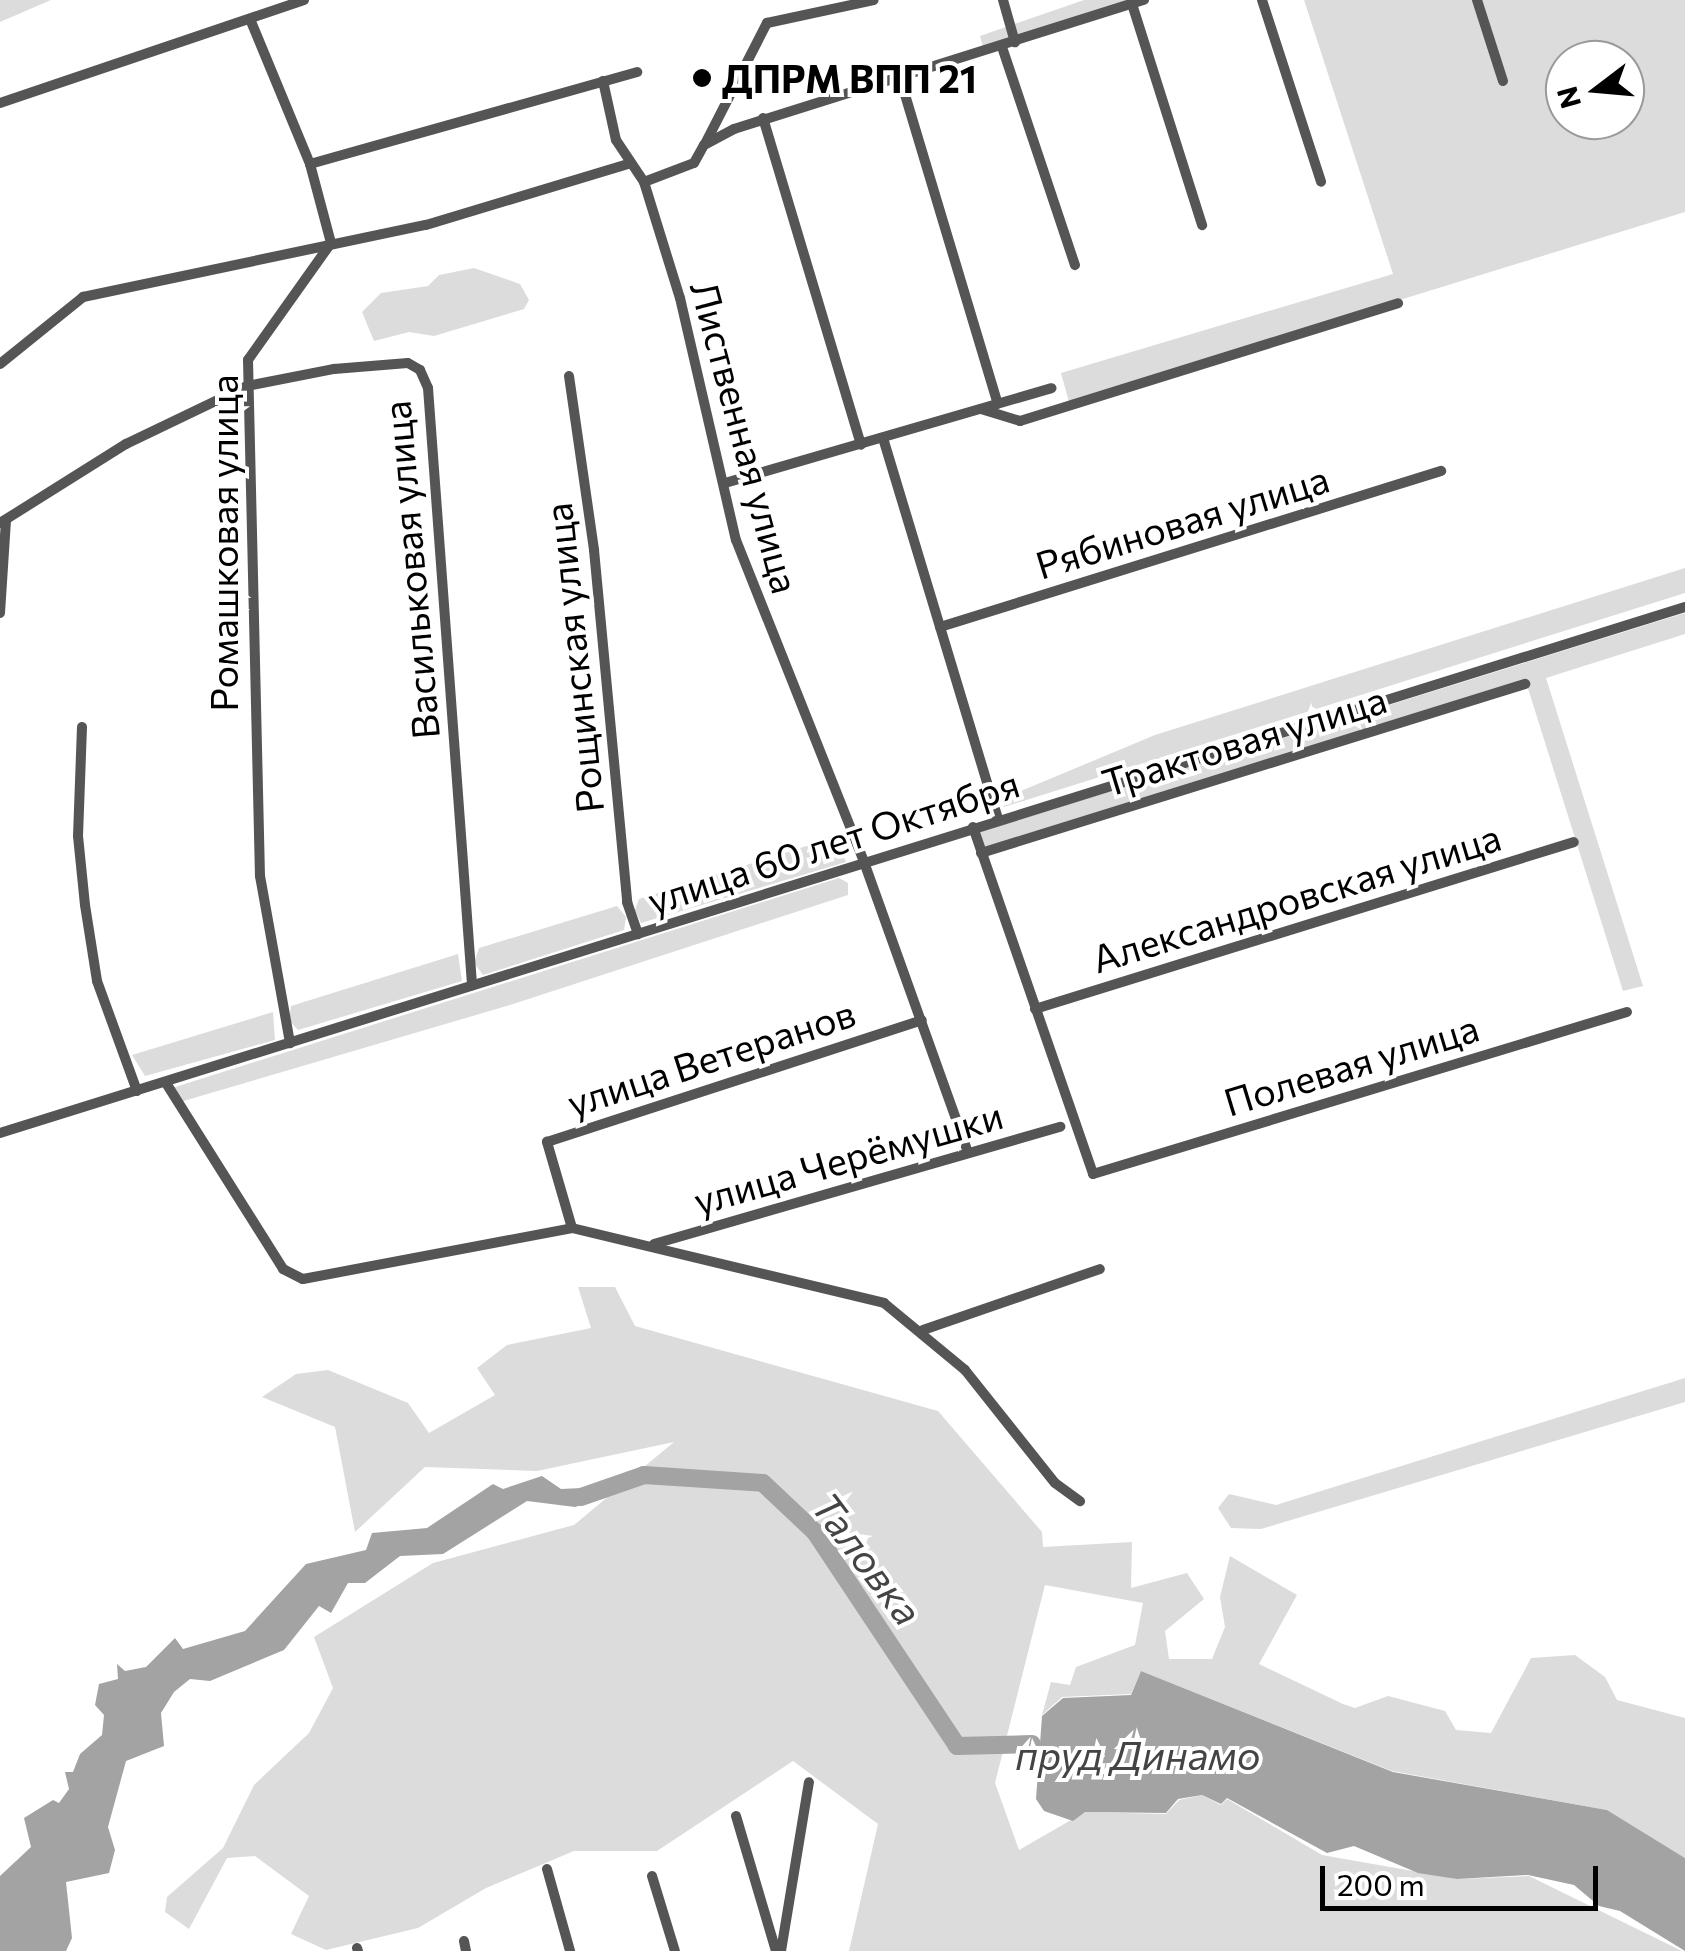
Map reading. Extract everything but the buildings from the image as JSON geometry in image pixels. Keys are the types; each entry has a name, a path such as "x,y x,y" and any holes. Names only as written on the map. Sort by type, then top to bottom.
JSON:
{"street":[{"path":"0,103 304,0"},
{"path":"644,182 694,163 767,23 874,0"},
{"path":"1003,0 1015,42"},
{"path":"704,145 764,118 1144,0"},
{"path":"1262,0 1321,182"},
{"path":"1477,0 1503,81"},
{"path":"1132,4 1202,225"},
{"path":"250,20 310,164 330,243"},
{"path":"1002,46 1075,265"},
{"path":"310,164 638,72"},
{"path":"900,78 998,404"},
{"name":"Лиственная улица","path":"602,81 628,164 644,182 725,483 736,540 768,633 864,862 968,1153"},
{"path":"764,118 861,445"},
{"path":"0,364 83,296 426,226 628,164"},
{"name":"Ромашковая улица","path":"290,1043 260,876 248,360 330,243"},
{"path":"981,408 1020,421 1398,303"},
{"name":"Васильковая улица","path":"3,522 126,444 247,386 408,363 420,370 428,388 472,985"},
{"name":"Рощинская улица","path":"570,376 594,550 627,902 638,934"},
{"path":"725,483 1050,388"},
{"path":"883,438 998,819"},
{"name":"Рябиновая улица","path":"940,627 1442,472"},
{"path":"0,613 3,522"},
{"name":"улица 60 лет Октября","path":"0,1133 1685,607"},
{"name":"Трактовая улица","path":"981,852 1525,684"},
{"path":"82,727 78,836 85,906 98,982 137,1091"},
{"path":"973,828 1035,1009"},
{"name":"Александровская улица","path":"1035,1009 1574,842"},
{"name":"Полевая улица","path":"1035,1009 1093,1174 1626,1012"},
{"name":"улица Ветеранов","path":"572,1228 548,1142 922,1020"},
{"path":"166,1083 283,1269 303,1279 572,1228 884,1303 924,1330 965,1370 1055,1483 1080,1502"},
{"name":"улица Черёмушки","path":"653,1245 1060,1127"},
{"path":"924,1330 1100,1268"},
{"path":"779,1951 809,1782"},
{"path":"736,1816 779,1951"},
{"path":"547,1869 570,1951"},
{"path":"652,1876 675,1951"}],"shaded area":[{"path":"0,0 51,0 0,22"},
{"path":"1084,0 1134,0 984,51 980,36"},
{"path":"1304,0 1685,0 1685,212 1069,402 1061,373 1393,274"},
{"path":"474,268 520,284 529,300 524,309 434,336 409,332 374,341 362,312 381,293 428,286 439,275"},
{"path":"1685,568 1685,593 1004,807 997,801 1155,735"},
{"path":"1685,613 1685,634 1546,678 1643,986 1623,991 1526,682 982,848 975,839 980,832"},
{"path":"835,837 846,862 641,923 635,910 639,899"},
{"path":"839,878 848,883 848,895 510,1005 180,1102 172,1088"},
{"path":"617,906 626,917 624,930 483,975 474,963 479,948"},
{"path":"458,954 462,981 298,1030 289,1020 291,1006"},
{"path":"273,1012 275,1040 145,1076 132,1055"},
{"path":"578,1287 615,1287 635,1326 938,1411 1042,1532 1043,1547 1132,1542 1131,1588 1187,1573 1204,1599 1165,1631 1169,1659 1212,1659 1225,1627 1220,1597 1230,1556 1297,1595 1259,1664 1343,1704 1355,1708 1388,1696 1445,1711 1456,1730 1491,1733 1531,1658 1575,1655 1605,1677 1617,1700 1685,1718 1685,1858 1607,1810 1392,1771 1141,1671 1131,1694 1062,1697 1042,1715 1051,1682 1070,1685 1076,1667 1135,1645 1143,1603 1045,1585 995,1783 1019,1850 1085,1812 1166,1814 1179,1800 1202,1795 1221,1805 1227,1799 1322,1855 1458,1879 1529,1876 1682,1951 849,1951 878,1824 793,1761 657,1851 574,1851 486,1888 418,1928 326,1950 291,1934 309,1896 255,1856 227,1858 189,1929 165,1912 167,1897 223,1848 254,1785 309,1733 333,1688 314,1637 433,1563 574,1525 674,1442 537,1471 425,1467 355,1532 335,1427 262,1397 296,1374 328,1370 408,1403 429,1433 495,1395 477,1368 507,1345 591,1328"},
{"path":"1685,1378 1685,1402 1261,1529 1231,1528 1218,1508 1229,1494 1276,1505"}],"water":[{"path":"542,1476 561,1489 603,1487 605,1498 575,1507 527,1501 443,1554 400,1556 365,1583 348,1583 331,1613 319,1606 284,1650 210,1681 190,1679 174,1692 161,1713 164,1746 126,1761 108,1827 115,1850 109,1873 66,1882 72,1938 66,1951 0,1951 0,1876 31,1847 24,1818 53,1800 59,1803 69,1789 65,1772 73,1772 80,1754 102,1735 104,1715 95,1705 99,1684 118,1679 117,1664 125,1671 146,1667 175,1638 183,1649 245,1631 306,1564 366,1550 372,1533 427,1528 493,1484 503,1489"},
{"name":"пруд Динамо","path":"1141,1671 1393,1772 1607,1810 1685,1858 1685,1951 1620,1911 1599,1906 1574,1885 1528,1875 1457,1879 1418,1873 1354,1846 1327,1853 1227,1798 1221,1804 1202,1795 1178,1799 1166,1813 1085,1812 1073,1821 1044,1811 1036,1799 1042,1716 1063,1698 1131,1695"}],"waterway":[{"name":"Таловка","path":"581,1497 644,1475 763,1483 815,1532 957,1746 1032,1744"}],"place":[{"name":"ДПРМ ВПП 21","path":"702,78"}]}
